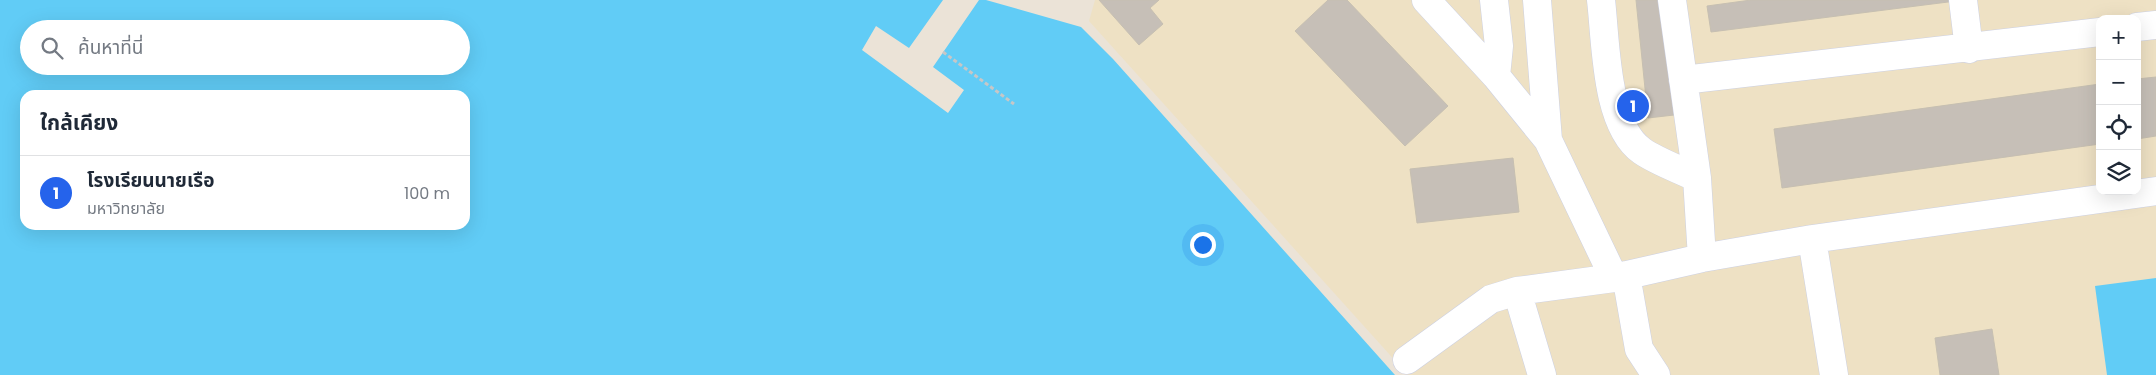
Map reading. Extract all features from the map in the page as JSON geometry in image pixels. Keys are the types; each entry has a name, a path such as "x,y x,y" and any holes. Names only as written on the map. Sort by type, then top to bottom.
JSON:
{"lane":[{"path":"1426,0 1496,76 1548,140 1620,277 1639,349 1656,375"},
{"path":"1494,0 1499,46 1496,76"},
{"path":"1537,0 1548,140"},
{"path":"1601,0 1612,100 1627,134 1642,150 1697,178"},
{"path":"1672,0 1697,178 1702,258"},
{"path":"1963,0 1970,49"},
{"path":"2141,27 2156,25"},
{"path":"1683,80 1970,49 2096,33"},
{"path":"1407,360 1491,299 1517,290 1620,277 1702,258 1812,239 2156,192"},
{"path":"1812,239 1834,375"},
{"path":"1517,290 1542,375"}],"path":[{"path":"942,52 1014,104"}],"shaded area":[{"path":"1095,0 2156,0 2156,375 1408,375 1089,21"}],"water":[{"path":"0,0 986,0 1081,27 1113,59 1395,375 0,375"},
{"path":"2156,278 2156,375 2107,375 2095,286"}],"pier":[{"path":"943,0 979,0 933,67 964,90 948,113 862,50 876,26 909,48"}],"building":[{"path":"1099,0 1159,0 1150,8 1163,24 1139,45"},
{"path":"1328,0 1347,0 1448,106 1405,146 1295,31"},
{"path":"1636,0 1662,0 1674,115 1648,118"},
{"path":"1751,0 1956,1 1711,32 1707,6"},
{"path":"2156,77 2156,136 2141,138 2141,105 2141,79"},
{"path":"2096,85 2096,145 1782,188 1774,129"},
{"path":"1513,158 1519,212 1417,223 1410,169"},
{"path":"1992,329 1999,375 1940,375 1935,338"}],"place":[{"name":"โรงเรียนนายเรือ","path":"1633,106"}]}
